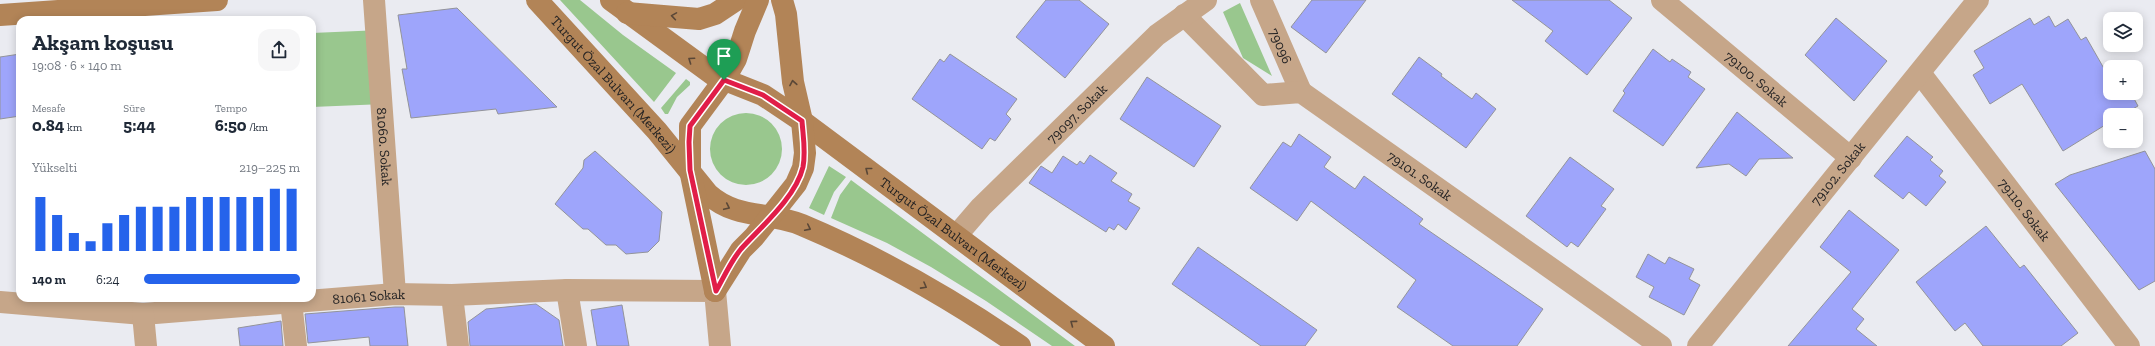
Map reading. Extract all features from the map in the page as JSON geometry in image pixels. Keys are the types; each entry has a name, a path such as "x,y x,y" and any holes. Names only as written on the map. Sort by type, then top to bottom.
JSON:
{"main road":[{"path":"0,15 217,0"},
{"name":"Turgut Özal Bulvarı (Merkezi)","path":"537,0 657,131 690,170"},
{"path":"619,7 699,19 715,14 736,0"},
{"path":"716,291 690,170 690,126 724,80 736,59 745,31 758,0"},
{"path":"716,291 741,250 771,216 796,184 803,168 805,153 802,121 793,82 786,14 782,0"},
{"path":"619,7 692,60 724,80 763,95 802,121"},
{"name":"Turgut Özal Bulvarı (Merkezi)","path":"802,121 1104,346"},
{"path":"690,170 708,194 717,202 730,209 747,214 771,216 801,224 902,274 956,305 1020,346"}],"street":[{"name":"81060. Sokak","path":"374,0 395,294"},
{"name":"79097. Sokak","path":"956,236 981,207 1157,36 1205,0"},
{"name":"79096","path":"1261,0 1301,92"},
{"name":"79100. Sokak","path":"1662,0 1851,158"},
{"name":"79102. Sokak","path":"1698,346 1978,0"},
{"path":"1184,15 1263,95 1301,92"},
{"name":"79110. Sokak","path":"1920,73 2129,346"},
{"name":"79101. Sokak","path":"1301,92 1661,346"},
{"name":"81061 Sokak","path":"316,300 395,294 452,295 567,290 716,291"},
{"path":"567,290 576,346"},
{"path":"716,291 720,346"},
{"path":"452,295 458,346"},
{"name":"81061 Sokak","path":"0,302 143,314 291,302"},
{"path":"291,302 296,346"},
{"path":"143,314 146,346"}],"green space":[{"path":"560,0 580,0 623,35 676,73 654,102"},
{"path":"1240,3 1272,76 1243,58 1223,12"},
{"path":"381,30 384,104 316,107 316,33"},
{"path":"686,79 690,82 690,85 677,97 668,114 665,114 661,108"},
{"path":"746,113 760,116 772,123 779,135 782,149 779,163 772,175 760,182 746,185 732,182 720,175 713,163 710,149 713,135 720,123 732,116"},
{"path":"829,166 846,177 834,192 824,215 809,208"},
{"path":"851,180 1075,346 1052,346 986,301 931,267 887,243 831,218 840,195"}],"building":[{"path":"1046,0 1079,0 1109,24 1065,78 1016,37"},
{"path":"1312,0 1366,0 1326,53 1291,27"},
{"path":"1512,0 1609,0 1632,18 1587,75 1545,41 1553,31"},
{"path":"457,8 557,107 498,114 496,109 411,118 402,69 407,69 398,15"},
{"path":"2049,16 2055,27 2068,19 2081,40 2086,37 2103,67 2103,100 2135,100 2138,106 2134,108 2103,108 2103,126 2063,151 2022,84 1990,104 1973,75 1984,68 1974,51 2030,18 2034,25"},
{"path":"1836,18 1887,61 1854,101 1805,55"},
{"path":"1653,49 1670,62 1672,59 1691,72 1688,77 1705,89 1663,146 1613,111 1625,93 1623,91"},
{"path":"950,54 1017,99 1006,114 1011,119 995,141 990,138 982,149 912,99 940,59 944,62"},
{"path":"16,55 16,117 0,119 0,57"},
{"path":"1419,57 1442,74 1441,76 1472,99 1476,93 1496,109 1466,148 1392,94"},
{"path":"1147,77 1221,126 1194,167 1120,119"},
{"path":"1737,112 1793,158 1759,159 1746,176 1729,164 1696,168"},
{"path":"1299,134 1331,157 1324,167 1355,189 1364,176 1423,219 1419,224 1543,309 1517,346 1453,346 1397,307 1416,280 1311,201 1297,221 1250,188 1283,142 1291,147"},
{"path":"1907,136 1933,157 1930,160 1943,171 1939,176 1946,182 1926,206 1909,192 1903,199 1874,176"},
{"path":"595,151 662,212 659,241 648,252 626,254 616,245 606,245 588,229 583,229 555,204 583,168 584,160"},
{"path":"2145,151 2155,169 2155,281 2139,290 2055,184 2070,175"},
{"path":"1090,155 1117,173 1111,181 1132,194 1128,201 1140,208 1126,230 1118,224 1114,230 1109,227 1106,232 1029,183 1041,166 1052,173 1063,156 1077,165 1080,161 1084,164"},
{"path":"1570,157 1614,189 1601,206 1606,209 1578,247 1571,242 1567,247 1526,216"},
{"path":"1849,210 1899,250 1852,309 1864,319 1856,329 1877,346 1788,346 1851,272 1820,247"},
{"path":"1986,226 2020,268 2024,265 2078,333 2061,346 1983,346 1965,323 1955,331 1916,282"},
{"path":"1198,247 1317,330 1305,346 1261,346 1172,284"},
{"path":"1648,254 1665,264 1669,257 1694,269 1689,279 1700,285 1684,315 1649,297 1654,287 1636,277"},
{"path":"536,304 559,320 563,346 470,346 468,322 486,309"},
{"path":"622,305 629,346 597,346 591,310"},
{"path":"404,307 408,346 370,346 369,337 308,343 305,314"},
{"path":"281,321 283,346 240,346 238,328"}],"route":[{"path":"724,80 763,95 802,121 805,153 803,168 796,184 754,237 736,256 716,291 690,170 689,142 690,126 724,80"}]}
